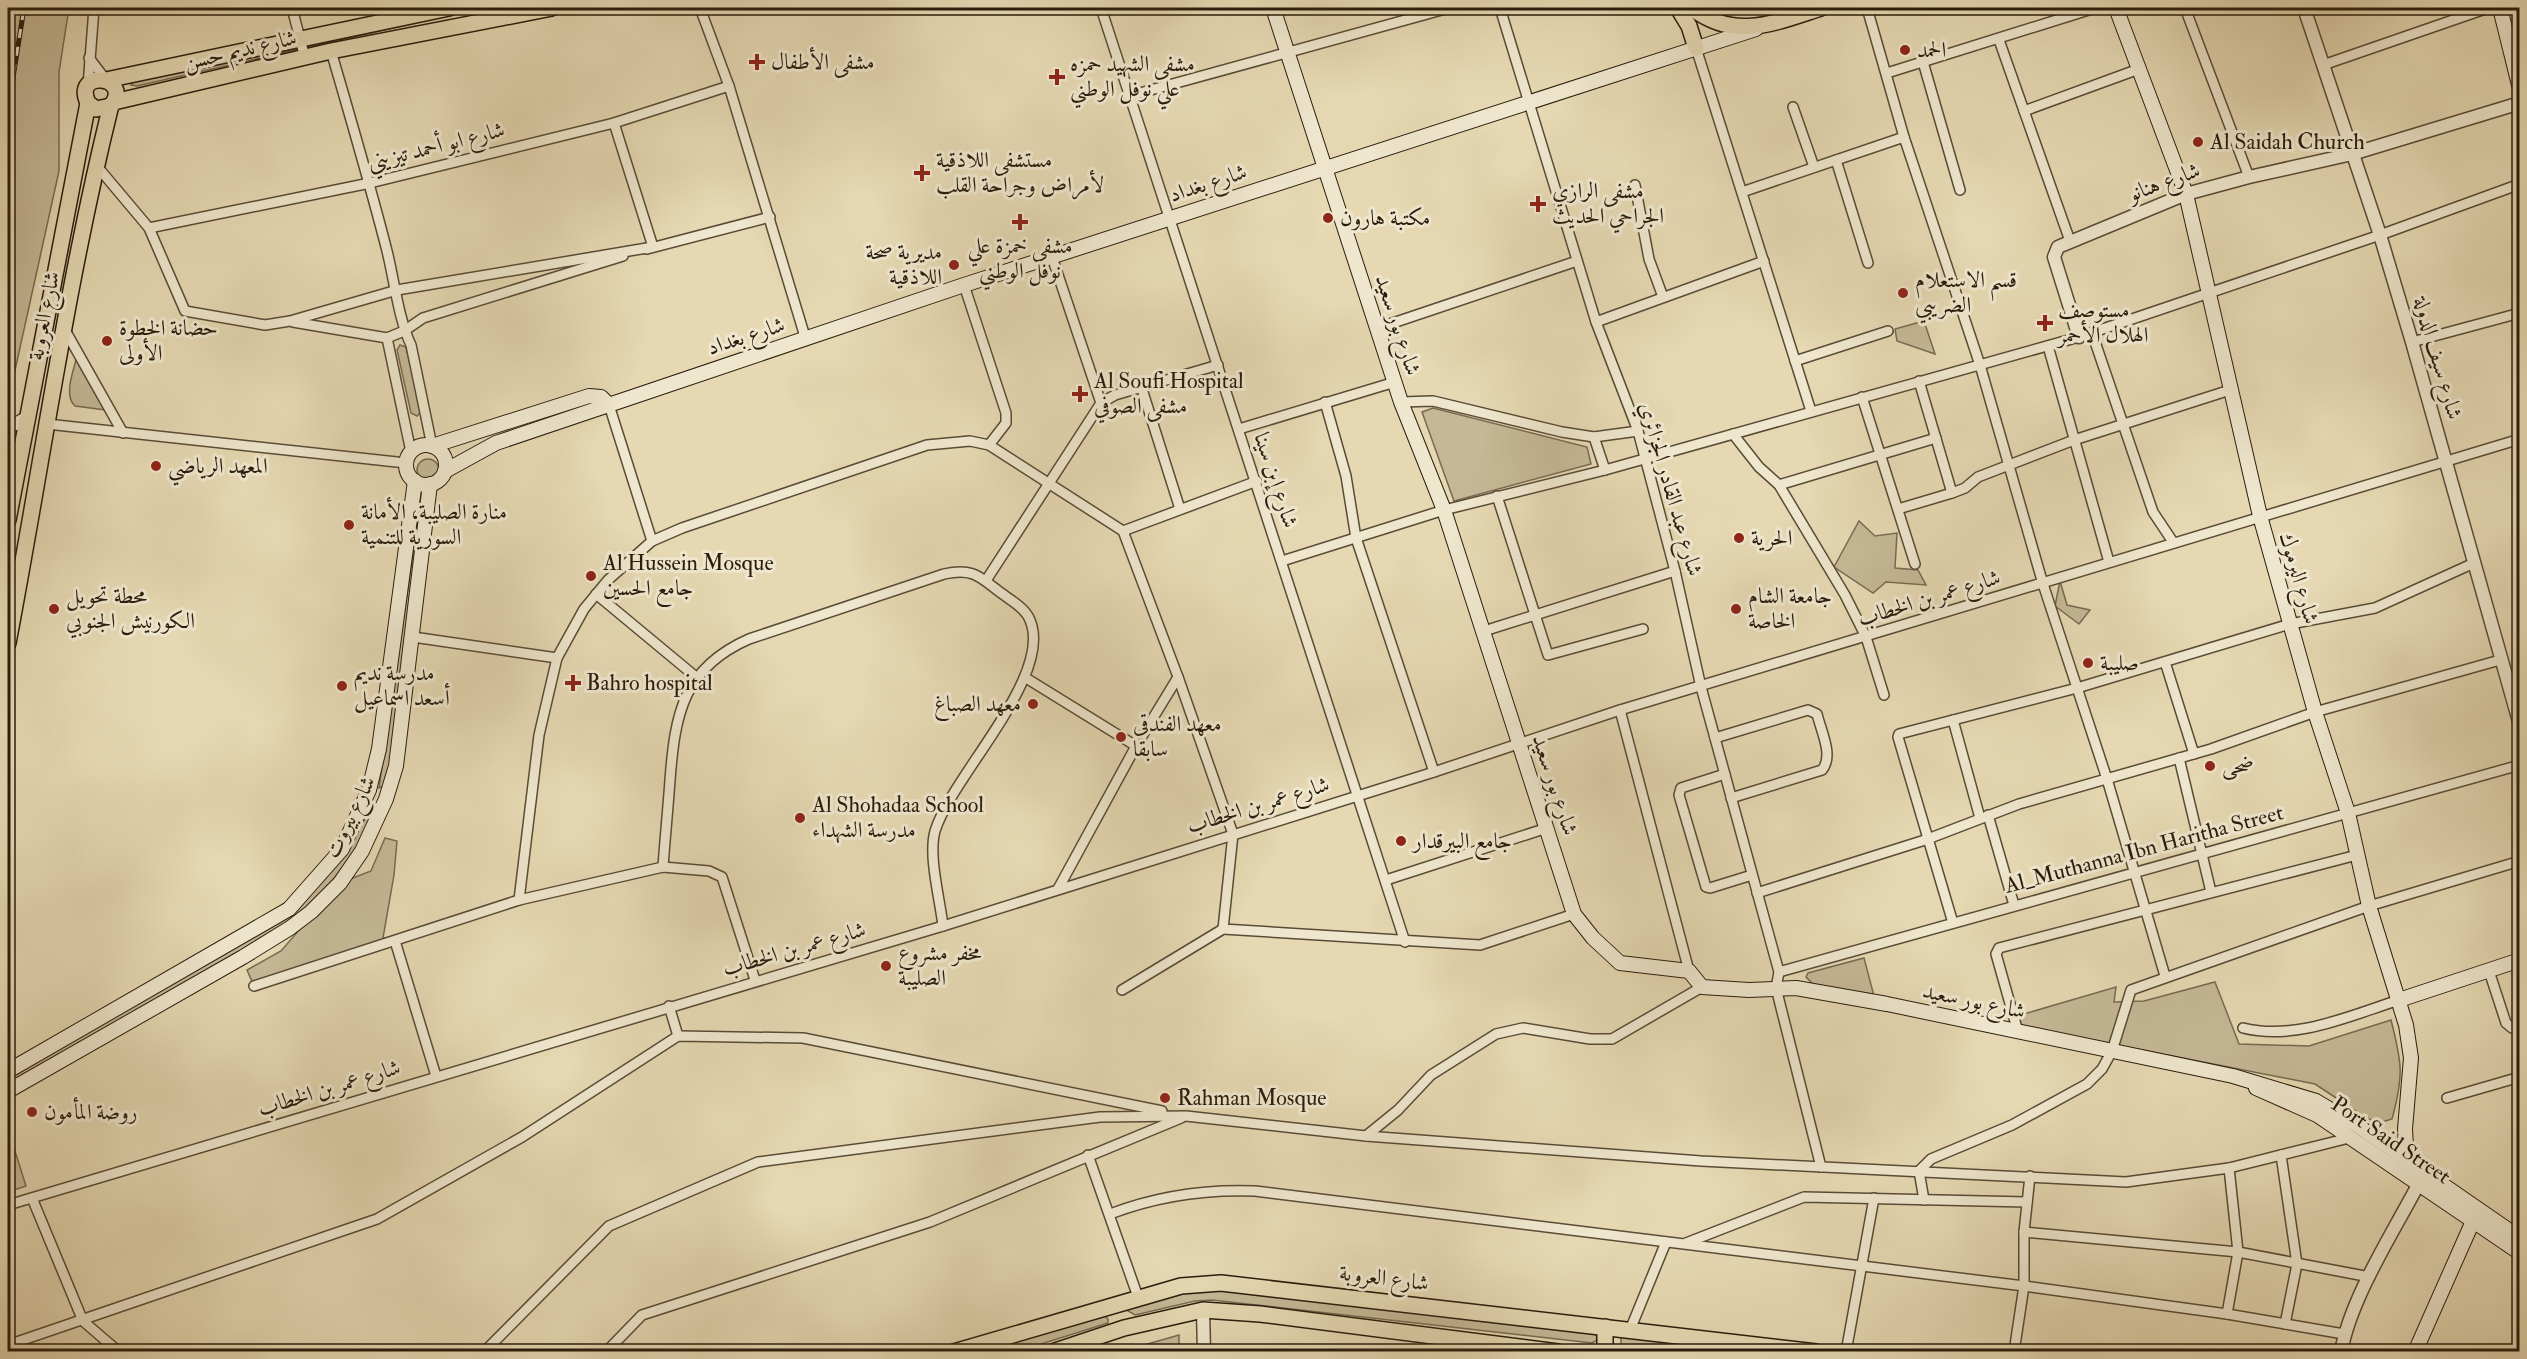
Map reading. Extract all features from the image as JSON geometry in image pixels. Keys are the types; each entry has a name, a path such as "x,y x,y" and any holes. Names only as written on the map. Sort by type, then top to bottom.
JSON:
{"main road":[{"name":"شارع نديم حسن","path":"106,80 299,37 449,8"},
{"name":"شارع نديم حسن","path":"113,103 331,51 552,8"},
{"name":"شارع بور سعيد","path":"1273,8 1401,402 1444,510 1574,914 1593,938 1620,963 1689,971"},
{"path":"1678,8 1689,26 1696,48"},
{"path":"1692,8 1714,23 1725,26 1770,24"},
{"name":"شارع بغداد","path":"445,471 496,443 964,285 1821,8"},
{"name":"شارع اليرموك","path":"2116,8 2186,194 2260,516 2315,712 2348,813 2369,906 2399,1000 2411,1058 2405,1130 2406,1147 2411,1163"},
{"path":"2500,8 2520,89"},
{"path":"88,86 97,79 106,80 116,92 113,103 101,110 88,103"},
{"name":"شارع العروبة","path":"8,520 10,494 28,417 88,103 85,93 88,86"},
{"name":"شارع العروبة","path":"8,643 96,165 113,103"},
{"path":"432,446 442,453 445,471 440,479 430,484 414,481 408,473 409,458 421,446 432,446 589,396 601,397 609,405"},
{"name":"شارع بيروت","path":"8,1071 289,909 342,849 369,790 383,718 414,481"},
{"name":"شارع بيروت","path":"8,1091 290,928 340,883 362,851 386,799 396,766 430,484"},
{"path":"369,790 386,799"},
{"path":"2399,1000 2520,960"},
{"path":"1689,971 1702,987"},
{"name":"شارع بور سعيد","path":"1702,987 1749,990 1796,988 1887,1004 2233,1076"},
{"path":"2233,1076 2316,1101 2520,1238"},
{"name":"Port Said Street","path":"2233,1076 2281,1102 2317,1115 2520,1253"},
{"path":"2415,1352 2473,1221"},
{"name":"شارع العروبة","path":"954,1352 1138,1297 1181,1286 1221,1283 1816,1352"},
{"path":"1115,1303 1124,1328"},
{"path":"1052,1352 1124,1328 1203,1310 1260,1314 1558,1352"},
{"path":"1605,1327 1605,1352"}],"street":[{"path":"88,86 94,8"},
{"path":"292,8 304,58"},
{"path":"700,8 729,86 806,340"},
{"name":"شارع إبن سينا","path":"1101,8 1405,942"},
{"path":"1129,96 1449,8"},
{"name":"شارع عبد القادر الجزائري","path":"1500,8 1596,321 1638,431 1675,571 1701,687 1779,972 1776,988"},
{"path":"1867,8 1904,137 1980,365 2043,584 2107,779 2165,976"},
{"path":"1887,73 2095,8"},
{"path":"2185,8 2249,177"},
{"name":"شارع سيف الدولة","path":"2304,8 2380,236 2412,342 2520,725"},
{"path":"2323,65 2488,8"},
{"path":"1999,39 2070,241 2058,247 2054,251 2054,256 2079,337"},
{"path":"1696,48 1811,411"},
{"path":"331,51 370,183 397,290 404,331 411,345 432,446"},
{"path":"89,58 106,80"},
{"path":"1923,62 1960,190"},
{"path":"2024,111 2139,69"},
{"name":"شارع ابو أحمد تيزيني","path":"149,228 370,183 614,123 729,86"},
{"name":"شارع هنانو","path":"2070,241 2186,194 2352,154 2520,104"},
{"path":"1793,107 1814,167"},
{"path":"614,123 652,247"},
{"path":"1742,192 1904,137"},
{"path":"1836,160 1868,262"},
{"path":"96,165 149,228 185,311 265,325 290,321 397,290 652,247"},
{"path":"1282,561 1444,510 1605,470 2079,337 2380,236 2520,184"},
{"path":"1635,186 1649,259 1664,297"},
{"path":"290,321 387,338 404,331 423,318 652,247 770,217"},
{"path":"1052,257 1101,403"},
{"path":"1378,328 1577,261"},
{"path":"1596,321 1764,261"},
{"path":"964,285 1006,413 1006,423 989,445"},
{"path":"2412,342 2520,313"},
{"path":"65,330 123,433"},
{"path":"1795,361 1888,331"},
{"path":"2092,333 2153,512 2173,542"},
{"path":"47,424 123,433 409,458 387,338"},
{"path":"2048,346 2109,562"},
{"path":"987,579 1101,403 1115,395 1218,365"},
{"path":"1919,381 1952,493"},
{"path":"1239,429 1395,382"},
{"path":"1142,389 1180,509"},
{"path":"1898,509 1965,488 1978,477 2074,440 2230,390"},
{"path":"1862,397 1915,564"},
{"path":"1401,402 1433,401 1562,432 1594,437 1638,431"},
{"path":"1325,402 1346,476 1356,526 1356,538 1434,772"},
{"path":"609,405 652,541"},
{"path":"8,428 28,417"},
{"path":"1733,434 1759,467 1779,485 1845,595 1866,637 1884,695"},
{"path":"1594,437 1605,470"},
{"path":"1779,485 1936,438"},
{"name":"شارع عمر بن الخطاب","path":"8,1205 754,980 943,926 1434,772 1620,710 2520,439"},
{"path":"519,900 539,735 556,658 574,625 596,594 622,566 652,541 682,528 927,445 970,441 989,445 1123,531 1178,677 1233,834 1223,929"},
{"path":"1123,531 1257,482"},
{"path":"1497,496 1549,655 1643,628"},
{"path":"1953,923 1898,735 2077,688 2290,624 2375,608 2474,563"},
{"path":"663,867 674,733 686,694 696,677 714,658 749,639 944,574 969,571 987,579 1017,603 1028,616 1034,634 1033,654 1026,678 964,777 936,829 933,844 943,926"},
{"path":"1484,631 1675,571"},
{"path":"596,594 696,677"},
{"path":"413,637 556,658"},
{"path":"1756,892 1929,839 1984,817 2194,754 2315,712 2500,660"},
{"path":"2165,662 2194,754"},
{"path":"1058,889 1136,747 1178,677"},
{"path":"1026,678 1136,747"},
{"path":"1620,710 1689,971"},
{"path":"1715,738 1808,710 1817,714 1828,756 1827,765 1822,770 1731,798"},
{"path":"1953,720 2014,905"},
{"path":"2179,758 2211,892"},
{"name":"Al_Muthanna Ibn Haritha Street","path":"1779,972 2520,765"},
{"path":"1725,774 1683,787 1679,795 1705,886 1710,888 1752,875"},
{"path":"1386,880 1547,828"},
{"path":"2018,1032 1996,954 1999,948 2357,855"},
{"path":"1919,1171 1936,1156 2012,1125 2079,1090 2095,1077 2112,1051 2131,990 2165,976 2369,906 2520,861"},
{"path":"254,986 519,900 663,867 709,871 722,877 754,980"},
{"path":"1122,990 1223,929 1480,945 1574,914"},
{"path":"395,941 436,1076"},
{"path":"2489,970 2506,1023 2512,1028 2520,1027"},
{"path":"1366,1136 1398,1110 1431,1075 1496,1034 1523,1028 1590,1039 1612,1039 1702,987"},
{"path":"1776,988 1821,1167"},
{"path":"2243,1028 2264,1033 2293,1031 2328,1023 2399,1000"},
{"path":"669,1006 678,1036"},
{"path":"8,1345 377,1219 522,1137 678,1036 803,1038 1186,1116 1366,1136 1701,1161 2126,1182 2229,1168 2349,1138"},
{"path":"2447,1098 2520,1077"},
{"path":"606,1352 642,1315 930,1222 1186,1116"},
{"path":"484,1352 609,1226 759,1162 1100,1117 1186,1116"},
{"path":"1088,1155 1138,1297"},
{"path":"2281,1155 2296,1264 2285,1324"},
{"path":"2227,1314 2238,1252 2229,1168"},
{"path":"1919,1171 1924,1200"},
{"path":"2014,1352 2024,1286 2024,1232 2030,1176"},
{"path":"2340,1352 2344,1334 2370,1277 2419,1183"},
{"path":"1110,1214 1180,1194 1255,1191 2024,1286 2227,1314 2344,1334"},
{"path":"1684,1244 1804,1197 2027,1202"},
{"path":"32,1198 83,1321 119,1352"},
{"path":"1846,1352 1874,1198"},
{"path":"2024,1232 2238,1252 2370,1277"},
{"path":"1629,1330 1666,1242"},
{"path":"1203,1310 1204,1352"}],"shaded area":[{"path":"8,8 69,8 59,72 59,171 8,395"},
{"path":"453,8 481,8 137,86 131,85 136,80"},
{"path":"1924,321 1935,354 1897,341 1895,329"},
{"path":"400,345 406,347 421,412 417,416 411,413 397,350"},
{"path":"77,356 106,410 75,406 72,402 70,382"},
{"path":"1433,408 1587,447 1591,464 1454,501 1422,412"},
{"path":"428,459 436,462 439,470 436,478 428,481 420,478 417,470 420,462"},
{"path":"421,519 393,751 385,785 379,788 418,520"},
{"path":"1859,521 1875,536 1897,533 1895,568 1918,570 1926,585 1886,582 1873,593 1834,567"},
{"path":"2060,581 2067,605 2090,610 2079,624 2055,606"},
{"path":"372,804 378,806 347,862 321,893 290,921 272,934 8,1085 8,1077 284,918 335,867 355,837"},
{"path":"385,838 397,841 394,875 383,938 395,941 254,986 247,970 281,951 340,883 371,871"},
{"path":"1864,958 1874,996 1813,984 1806,977 1808,973"},
{"path":"2215,982 2239,1044 2309,1046 2391,1020 2400,1069 2392,1119 2382,1122 2368,1119 2315,1084 2020,1026 2017,1016 2116,987 2114,1002 2144,1001"},
{"path":"8,1129 26,1186 8,1192"},
{"path":"1200,1291 1232,1291 1595,1334 1599,1339 1592,1343 1212,1300 1195,1301 1135,1315 1128,1311 1130,1306"},
{"path":"1103,1314 1108,1319 1108,1323 1019,1351 985,1352"},
{"path":"1179,1335 1179,1351 1123,1351"},
{"path":"1621,1337 1760,1351 1658,1351 1621,1346"}],"railway":[{"path":"8,109 24,8"}],"place":[{"name":"الحمد","path":"1905,50"},
{"name":"مشفى الأطفال","path":"757,62"},
{"name":"مشفى الشهيد حمزه علي نوفل الوطني","path":"1057,77"},
{"name":"Al Saidah Church","path":"2198,142"},
{"name":"مستشفى اللاذقية لأمراض وجراحة القلب","path":"922,173"},
{"name":"مشفى الرازي الجراحي الحديث","path":"1538,204"},
{"name":"مكتبة هارون","path":"1328,218"},
{"name":"مشفى خمزة علي نوفل الوطني","path":"1020,222"},
{"name":"مديرية صحة اللاذقية","path":"954,265"},
{"name":"قسم الاستعلام الضريبي","path":"1903,293"},
{"name":"مستوصف الهلال الأحمر","path":"2045,323"},
{"name":"حضانة الخطوة الأولى","path":"107,341"},
{"name":"Al Soufi Hospital مشفى الصوفي","path":"1080,394"},
{"name":"المعهد الرياضي","path":"156,466"},
{"name":"منارة الصليبة، الأمانة السورية للتنمية","path":"349,525"},
{"name":"الحرية","path":"1739,538"},
{"name":"Al Hussein Mosque جامع الحسين","path":"591,576"},
{"name":"محطة تحويل الكورنيش الجنوبي","path":"54,609"},
{"name":"جامعة الشام الخاصة","path":"1736,609"},
{"name":"صليبة","path":"2088,663"},
{"name":"Bahro hospital","path":"573,683"},
{"name":"مدرسة نديم أسعد اسماعيل","path":"342,686"},
{"name":"معهد الصباغ","path":"1033,704"},
{"name":"معهد الفندقي سابقا","path":"1121,737"},
{"name":"ضحى","path":"2210,766"},
{"name":"Al Shohadaa School مدرسة الشهداء","path":"800,818"},
{"name":"جامع البيرقدار","path":"1401,841"},
{"name":"مخفر مشروع الصليبة","path":"886,966"},
{"name":"Rahman Mosque","path":"1165,1098"},
{"name":"روضة المأمون","path":"32,1112"}]}
